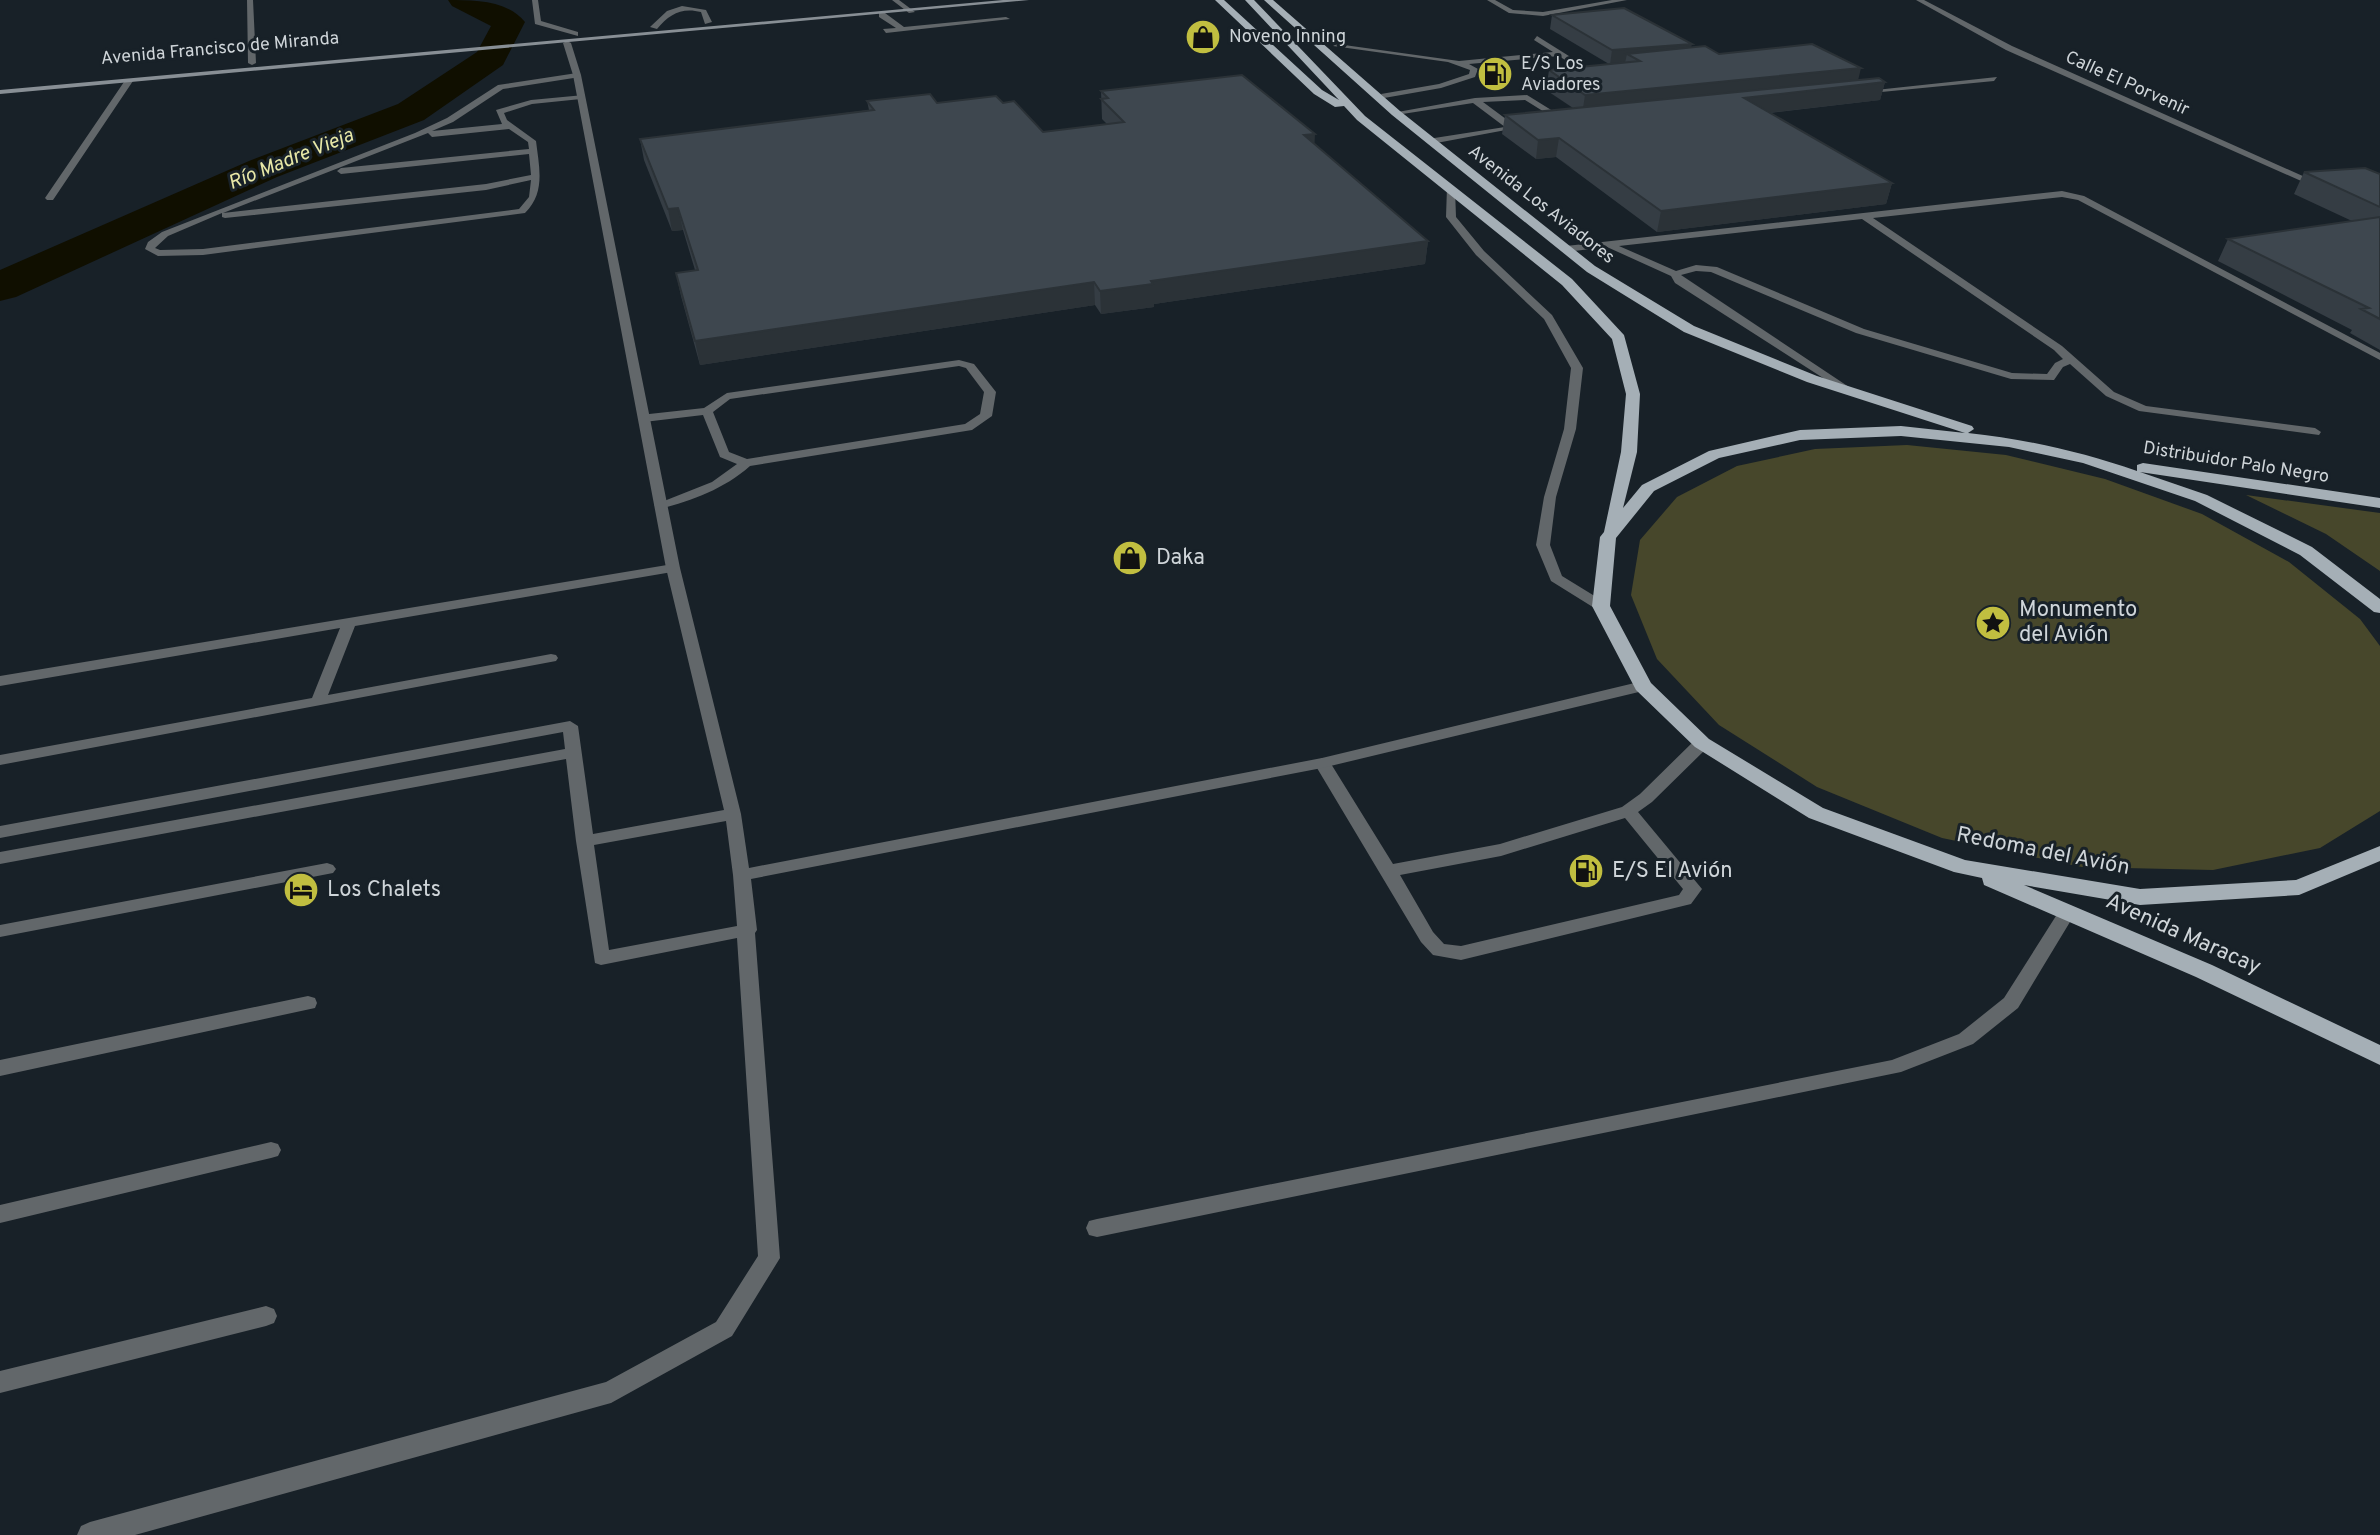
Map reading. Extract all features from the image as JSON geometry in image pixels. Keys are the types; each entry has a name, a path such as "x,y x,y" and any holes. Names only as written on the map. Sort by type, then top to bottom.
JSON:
{"main road":[{"path":"571,38 898,2 948,0"},
{"path":"441,49 882,15 1026,0"},
{"path":"1219,0 1318,92 1361,118"},
{"name":"Avenida Los Aviadores","path":"1249,0 1361,118 1567,282 1619,338 1633,394 1629,452 1608,537"},
{"name":"Avenida Los Aviadores","path":"1268,0 1302,23 1396,113 1591,269 1689,329 1812,379 2009,442"},
{"path":"1302,23 1337,46 1372,78 1396,113"},
{"name":"Avenida Francisco de Miranda","path":"0,83 441,49"},
{"name":"Avenida Francisco de Miranda","path":"0,92 441,49"},
{"path":"1601,606 1608,537 1648,488 1714,454 1815,434 1901,431 2009,442 2087,459 2201,498 2306,551 2380,608"},
{"name":"Distribuidor Palo Negro","path":"2087,459 2350,501 2380,503"},
{"name":"Redoma del Avión","path":"1601,606 1643,686 1702,743 1816,813 1962,867 2140,897 2299,887 2380,853"},
{"name":"Avenida Maracay","path":"1962,867 2204,971 2380,1056"}],"street":[{"path":"250,0 252,63"},
{"path":"90,1535 611,1392 724,1329 769,1258 748,930 733,814 673,568 571,38 538,22 535,0"},
{"path":"1490,0 1511,12 1526,14 1543,14 1624,0"},
{"name":"Calle El Porvenir","path":"1919,0 2023,55 2326,188"},
{"path":"898,2 911,12"},
{"path":"654,27 667,12 691,8 704,11 708,22"},
{"path":"882,15 902,29"},
{"path":"886,31 1006,19"},
{"path":"1537,38 1586,70 1613,70"},
{"path":"1337,46 1459,63 1560,54"},
{"path":"1384,96 1441,86 1472,75 1474,69 1459,63"},
{"path":"577,75 501,87 450,120 418,135 203,217 165,234 151,244 150,249 158,253 203,252 522,211 532,204 537,195 532,141 503,121 499,112 510,106 581,97"},
{"path":"1851,93 1994,79"},
{"path":"50,198 129,81"},
{"path":"1396,113 1475,100 1527,97 1566,121"},
{"path":"1475,100 1511,127"},
{"path":"1552,123 1582,120"},
{"path":"1431,141 1538,124"},
{"path":"418,135 510,126"},
{"path":"320,173 533,151"},
{"path":"203,217 471,189 535,177"},
{"path":"1450,189 1451,217 1480,253 1548,317 1577,368 1570,429 1550,497 1543,545 1556,578 1601,606"},
{"path":"1566,249 2062,194 2073,196 2380,357"},
{"path":"1864,216 2071,359 2110,394 2143,409 2315,432"},
{"path":"1608,245 1675,274 1679,281 1848,391"},
{"path":"1675,274 1696,268 1713,269 1860,331 2011,376 2050,378 2059,365 2071,359"},
{"path":"644,418 707,411 727,396 949,363 970,366 990,392 986,416 968,427 746,463 724,454 707,411"},
{"path":"660,505 706,491 731,478 746,463"},
{"path":"0,681 673,568"},
{"path":"318,701 349,623"},
{"path":"0,760 551,658"},
{"path":"742,875 1322,763 1643,686"},
{"path":"0,832 570,726 601,958 748,930"},
{"path":"1389,871 1501,850 1628,811 1646,798 1702,743"},
{"path":"465,772 469,745"},
{"path":"0,858 572,753"},
{"path":"1322,763 1427,937 1439,950 1461,953 1685,900 1693,889 1685,876 1628,811"},
{"path":"292,804 301,776"},
{"path":"584,841 733,814"},
{"path":"0,931 327,869"},
{"path":"1097,1228 1894,1067 1966,1039 2011,1003 2067,912"},
{"path":"0,1068 308,1003"},
{"path":"0,1214 271,1150"},
{"path":"0,1382 266,1316"}],"shaded area":[{"path":"1907,445 2006,455 2105,479 2202,514 2289,562 2360,619 2380,646 2380,811 2320,848 2213,870 2082,867 1942,838 1817,787 1719,725 1657,659 1631,595 1640,540 1677,497 1737,466 1815,449"},
{"path":"2246,495 2380,513 2380,571 2326,534"}],"building":[{"path":"1624,8 1692,44 1612,50 1552,15"},
{"path":"1812,44 1861,68 1585,95 1549,70 1640,61 1627,54 1705,46 1719,54"},
{"path":"1242,75 1315,134 1304,135 1428,241 1151,281 1153,284 1100,291 1094,282 695,341 676,273 698,270 678,208 668,209 640,139 874,110 867,101 930,94 937,103 996,96 1003,103 1014,101 1043,132 1124,122 1101,99 1108,98 1101,91"},
{"path":"1879,78 1885,82 1744,98 1892,183 1661,211 1559,138 1538,140 1505,115"},
{"path":"2365,168 2380,174 2380,207 2304,172"},
{"path":"2380,217 2380,319 2361,309 2369,308 2228,239"}],"waterway":[{"name":"Río Madre Vieja","path":"0,287 263,169 411,112 491,58 509,22 463,0"}],"place":[{"name":"Noveno Inning","path":"1203,37"},
{"name":"E/S Los Aviadores","path":"1495,74"},
{"name":"Daka","path":"1130,558"},
{"name":"Monumento del Avión","path":"1993,623"},
{"name":"E/S El Avión","path":"1586,871"},
{"name":"Los Chalets","path":"301,890"}]}
